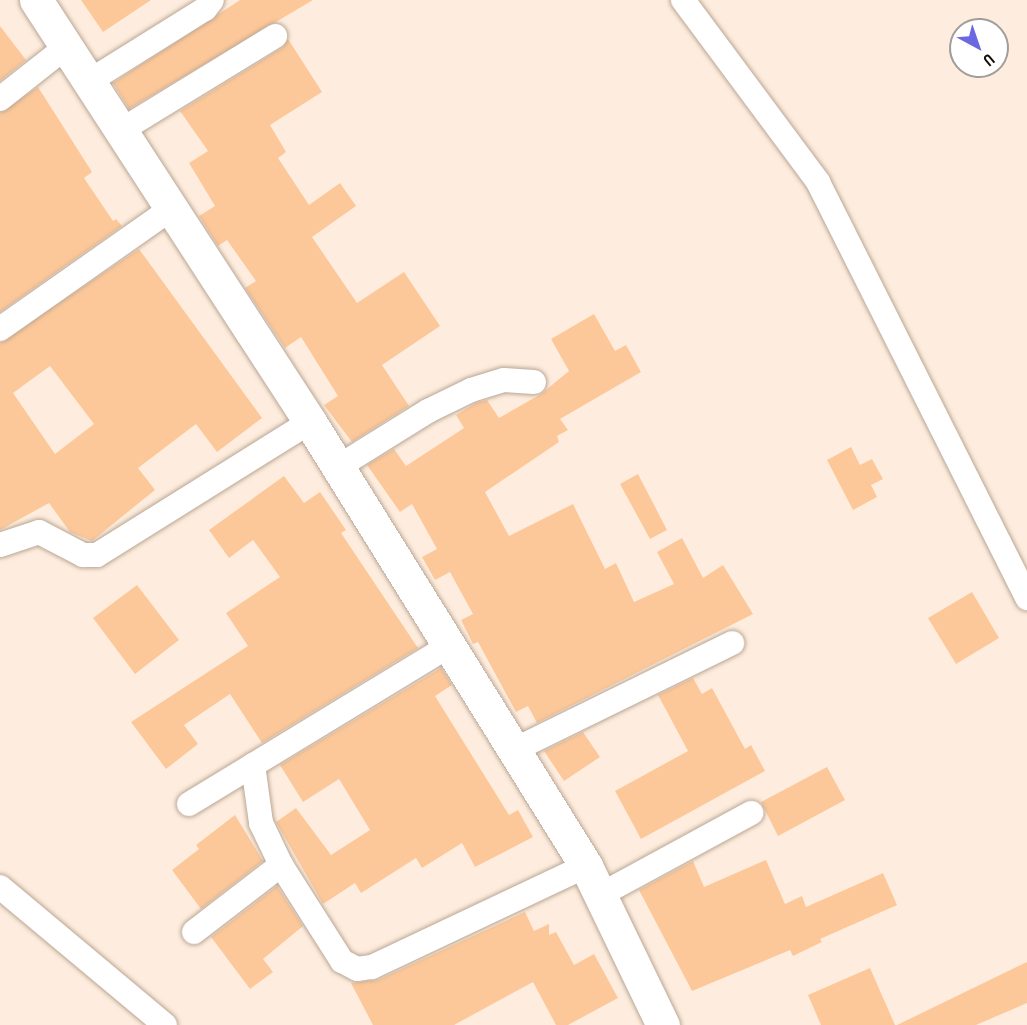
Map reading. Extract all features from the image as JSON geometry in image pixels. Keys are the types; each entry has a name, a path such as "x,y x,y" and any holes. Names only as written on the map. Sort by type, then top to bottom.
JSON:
{"main road":[{"path":"36,0 310,422 594,880 663,1025"}],"street":[{"path":"88,82 205,9 212,0"},
{"path":"682,0 818,182 1027,598"},
{"path":"120,131 275,36"},
{"path":"0,99 67,46"},
{"path":"0,329 171,208"},
{"path":"338,467 428,411 471,390 504,380 534,382"},
{"path":"0,545 39,532 83,555 97,555 310,422"},
{"path":"514,750 732,643"},
{"path":"189,804 449,646"},
{"path":"253,765 261,823 281,864 342,961 357,969 372,967 594,880 751,813"},
{"path":"194,932 281,864"},
{"path":"0,887 165,1025"}],"building":[{"path":"81,0 151,0 103,32"},
{"path":"240,0 313,0 129,109 113,83"},
{"path":"0,26 26,60 0,81"},
{"path":"288,39 322,92 270,125 286,152 278,158 309,205 340,183 356,206 312,237 357,303 404,272 440,326 382,365 409,406 352,442 324,405 338,396 301,337 285,348 245,288 256,281 227,240 218,246 199,216 215,206 189,163 208,151 180,111 282,48"},
{"path":"38,87 92,172 84,178 113,221 116,219 122,226 0,312 0,113"},
{"path":"139,249 262,418 217,452 196,424 138,468 155,490 92,541 70,532 49,503 0,530 0,343","holes":["50,366 94,424 55,454 13,393"]},
{"path":"594,314 615,351 626,345 641,372 560,419 568,430 557,436 559,442 485,492 509,536 573,504 605,569 616,563 634,602 674,584 657,552 682,538 703,578 723,565 753,614 537,723 528,706 516,712 478,642 473,644 461,620 473,614 450,572 435,580 422,557 437,549 412,504 400,512 367,465 394,449 406,466 464,428 456,415 476,403 487,400 499,418 541,394 569,371 551,339"},
{"path":"851,447 860,465 872,459 883,479 871,485 877,497 853,510 827,460"},
{"path":"638,474 667,530 650,539 620,484"},
{"path":"284,476 304,503 320,492 346,530 341,533 418,648 262,743 230,694 184,725 198,744 166,769 131,722 248,646 226,613 280,577 253,540 229,558 209,530"},
{"path":"137,585 179,640 135,674 93,618"},
{"path":"972,592 999,638 956,664 928,618"},
{"path":"441,668 452,685 435,696 509,815 518,810 533,837 475,867 462,843 422,868 416,858 361,893 355,883 323,904 276,822 296,808 331,855 370,830 339,779 303,802 280,765"},
{"path":"693,678 702,694 712,688 745,749 751,745 765,771 641,839 615,791 688,751 658,695"},
{"path":"583,732 600,757 564,781 544,751"},
{"path":"827,767 845,800 778,836 761,802"},
{"path":"235,815 263,861 201,909 172,870 199,849 196,845"},
{"path":"766,860 785,904 802,896 806,907 883,873 897,905 820,939 822,942 793,956 790,950 692,991 639,890 693,861 704,887"},
{"path":"277,886 303,926 263,959 273,972 250,989 211,937"},
{"path":"525,912 534,931 549,924 549,935 556,932 574,965 594,954 618,998 568,1025 556,1025 533,982 454,1025 373,1025 351,983 378,980"},
{"path":"1027,962 1027,1003 976,1025 897,1025"},
{"path":"870,968 895,1025 821,1025 808,995"}]}
